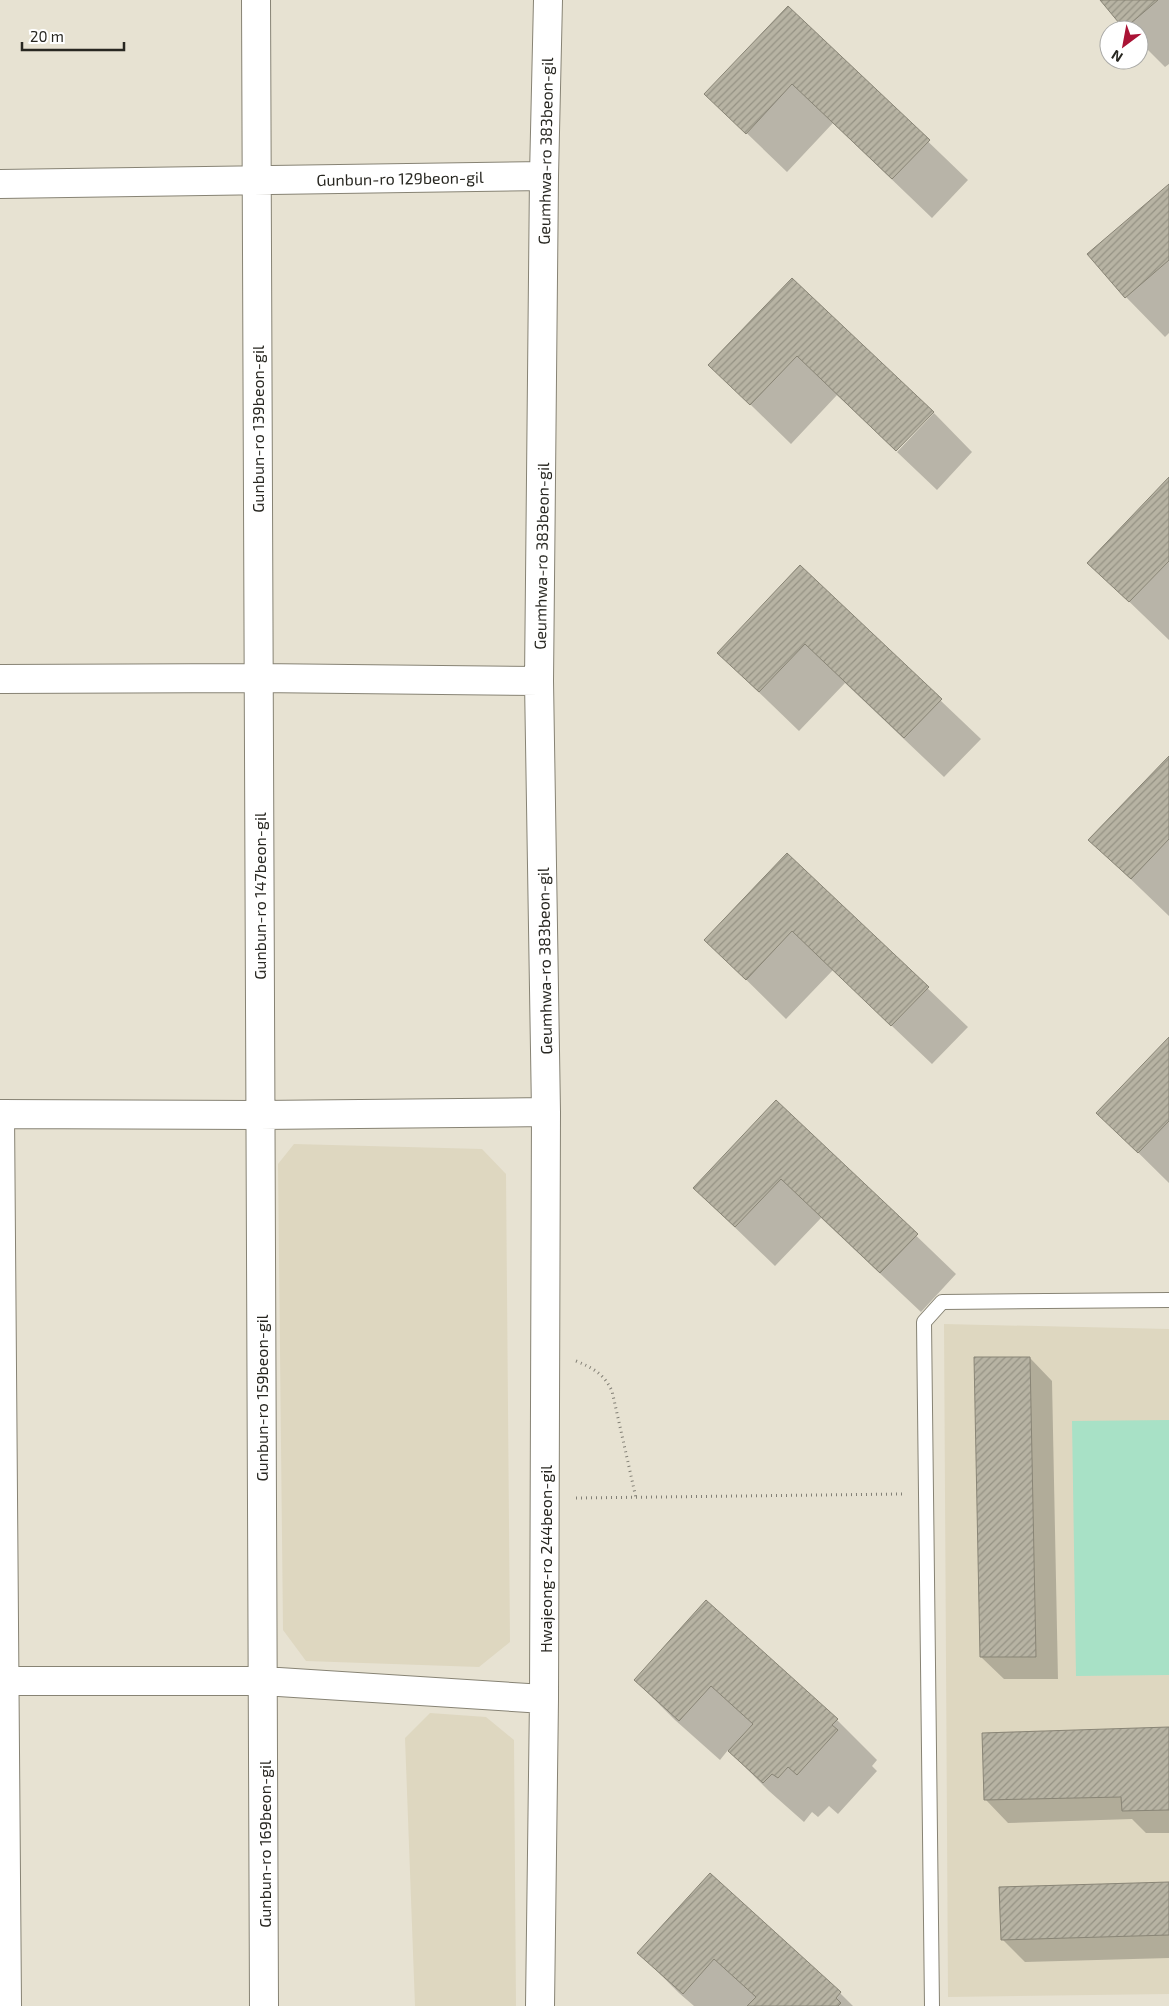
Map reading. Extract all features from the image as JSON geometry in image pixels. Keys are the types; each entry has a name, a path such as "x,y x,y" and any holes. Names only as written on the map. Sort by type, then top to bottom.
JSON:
{"street":[{"path":"256,0 256,180"},
{"name":"Geumhwa-ro 383beon-gil","path":"546,1112 540,681 544,176 548,0"},
{"name":"Gunbun-ro 129beon-gil","path":"0,184 544,176"},
{"name":"Gunbun-ro 139beon-gil","path":"256,180 258,678"},
{"path":"0,679 258,678 540,681"},
{"name":"Gunbun-ro 147beon-gil","path":"258,678 260,1115"},
{"path":"7,2006 2,1681 0,1114 260,1115 546,1112"},
{"name":"Hwajeong-ro 244beon-gil","path":"540,2006 544,1699 546,1112"},
{"name":"Gunbun-ro 159beon-gil","path":"260,1115 263,1681"},
{"path":"2,1681 263,1681 544,1699"},
{"name":"Gunbun-ro 169beon-gil","path":"263,1681 264,2006"}],"lane":[{"path":"932,2006 924,1322 942,1302 1169,1300"}],"path":[{"path":"545,1348 600,1372 607,1381 612,1391 636,1498"},
{"path":"545,1499 926,1494"}],"shaded area":[{"path":"294,1144 482,1149 506,1174 510,1642 479,1667 306,1661 283,1630 278,1164"},
{"path":"944,1324 1169,1329 1169,1994 948,1997"},
{"path":"430,1713 486,1717 514,1740 516,2006 415,2006 405,1738"}],"green space":[{"path":"1169,1420 1169,1675 1076,1676 1072,1421"}],"building":[{"path":"1100,0 1158,0 1135,20 1117,20"},
{"path":"788,6 930,140 892,179 792,84 746,134 704,94"},
{"path":"1169,184 1169,260 1125,298 1087,254"},
{"path":"792,278 934,412 896,451 797,356 750,405 708,365"},
{"path":"1169,477 1169,561 1129,602 1087,563"},
{"path":"800,565 942,699 904,738 805,644 759,692 717,653"},
{"path":"1169,756 1169,839 1131,879 1088,840"},
{"path":"787,853 929,987 891,1026 792,931 746,980 704,940"},
{"path":"1169,1037 1169,1121 1138,1153 1096,1113"},
{"path":"776,1100 918,1234 880,1273 781,1179 735,1227 693,1188"},
{"path":"974,1357 1030,1357 1036,1657 980,1657"},
{"path":"706,1600 838,1719 832,1725 838,1730 797,1775 788,1767 778,1778 772,1774 763,1783 728,1751 753,1724 711,1686 679,1721 634,1680"},
{"path":"1169,1727 1169,1810 1122,1811 1121,1797 984,1800 982,1733"},
{"path":"710,1873 841,1992 836,1998 841,2003 838,2006 747,2006 756,1997 714,1959 683,1994 637,1953"},
{"path":"1169,1882 1169,1935 1001,1940 999,1887"}]}
